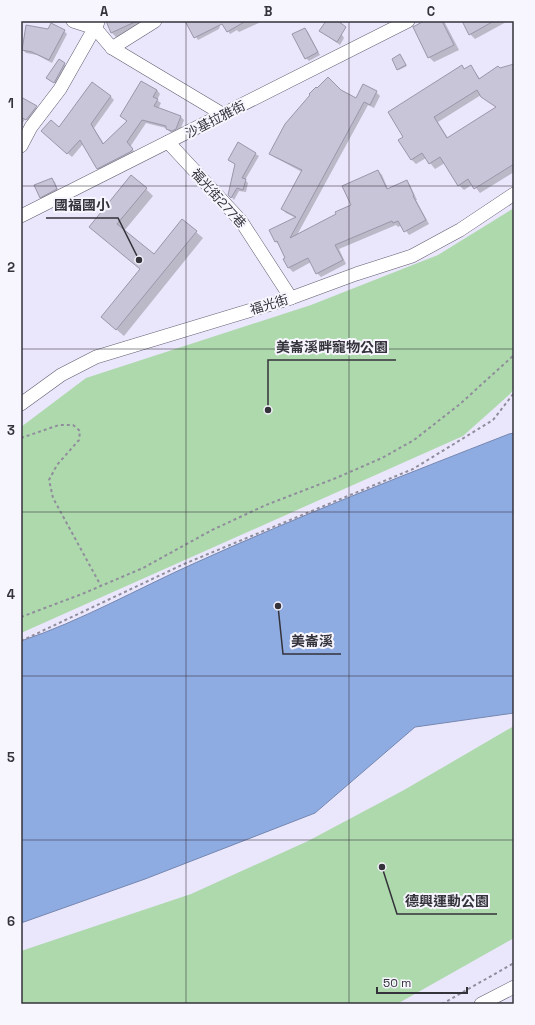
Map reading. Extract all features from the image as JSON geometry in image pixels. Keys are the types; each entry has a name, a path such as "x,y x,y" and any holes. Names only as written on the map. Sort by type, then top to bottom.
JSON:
{"street":[{"path":"73,21 97,24"},
{"path":"112,48 156,21"},
{"name":"沙基拉雅街","path":"21,216 408,21"},
{"path":"97,24 112,48 224,114"},
{"path":"21,146 32,127 60,89 97,24"},
{"name":"福光街277巷","path":"168,142 241,221 291,298"},
{"name":"福光街","path":"21,404 61,375 96,357 291,298 356,274 412,256 460,230 514,194"},
{"path":"481,1004 514,987"}],"path":[{"path":"21,617 143,568 212,530 266,505 336,478 382,458 408,444 460,404 514,355"},
{"path":"21,641 184,564 413,469 493,420 514,393"},
{"path":"21,438 59,425 73,425 80,431 79,440 57,465 49,480 53,498 101,586"},
{"path":"442,1004 514,963"}],"green space":[{"path":"514,208 514,388 511,393 463,436 21,633 21,427 86,378 311,305 438,255"},
{"path":"514,726 514,938 397,1004 21,1004 21,951 191,894 308,841 404,790"}],"water":[{"path":"514,433 514,713 415,727 315,813 145,879 21,923 21,641 65,624 195,563 312,512"}],"building":[{"path":"106,21 137,21 111,33"},
{"path":"185,21 246,21 227,32 222,24 194,38"},
{"path":"326,21 338,21 346,27 337,42 319,31"},
{"path":"424,21 442,21 454,45 428,58 413,27"},
{"path":"462,21 494,21 469,35"},
{"path":"51,23 65,30 49,60 32,52 22,50 26,25 48,29"},
{"path":"305,28 318,52 305,59 292,34"},
{"path":"400,54 406,65 397,70 392,59"},
{"path":"59,59 65,63 54,83 46,78"},
{"path":"514,64 514,164 474,189 468,179 458,186 440,157 429,164 422,153 411,160 398,140 403,137 388,112 462,65 464,69 471,65 479,79 498,66 500,68","holes":["477,90 481,97 496,107 447,138 434,117"]},
{"path":"328,77 341,90 356,98 363,84 377,91 370,105 364,102 290,238 336,214 335,212 351,205 342,186 378,170 387,189 407,180 413,196 426,220 404,232 398,221 393,223 392,221 335,245 343,260 316,274 308,258 288,268 283,259 285,258 277,241 275,242 269,230 296,217 281,209 302,170 269,154 285,124 310,95 309,94"},
{"path":"141,81 157,90 153,97 158,99 154,106 181,116 176,129 172,131 166,129 166,126 142,120 127,142 133,149 97,169 80,140 67,154 41,131 51,120 59,127 92,82 111,96 91,124 103,144 127,121 120,116"},
{"path":"21,97 37,106 26,120 21,117"},
{"path":"238,142 256,153 242,178 246,179 243,190 237,188 231,198 228,195 235,164 228,160"},
{"path":"131,175 147,188 117,224 154,254 182,219 197,231 116,330 101,317 140,269 89,227"},
{"path":"52,178 57,189 40,198 34,185"}],"place":[{"name":"國福國小","path":"139,260"},
{"name":"美崙溪畔寵物公園","path":"268,410"},
{"name":"美崙溪","path":"278,606"},
{"name":"德興運動公園","path":"382,867"}]}
